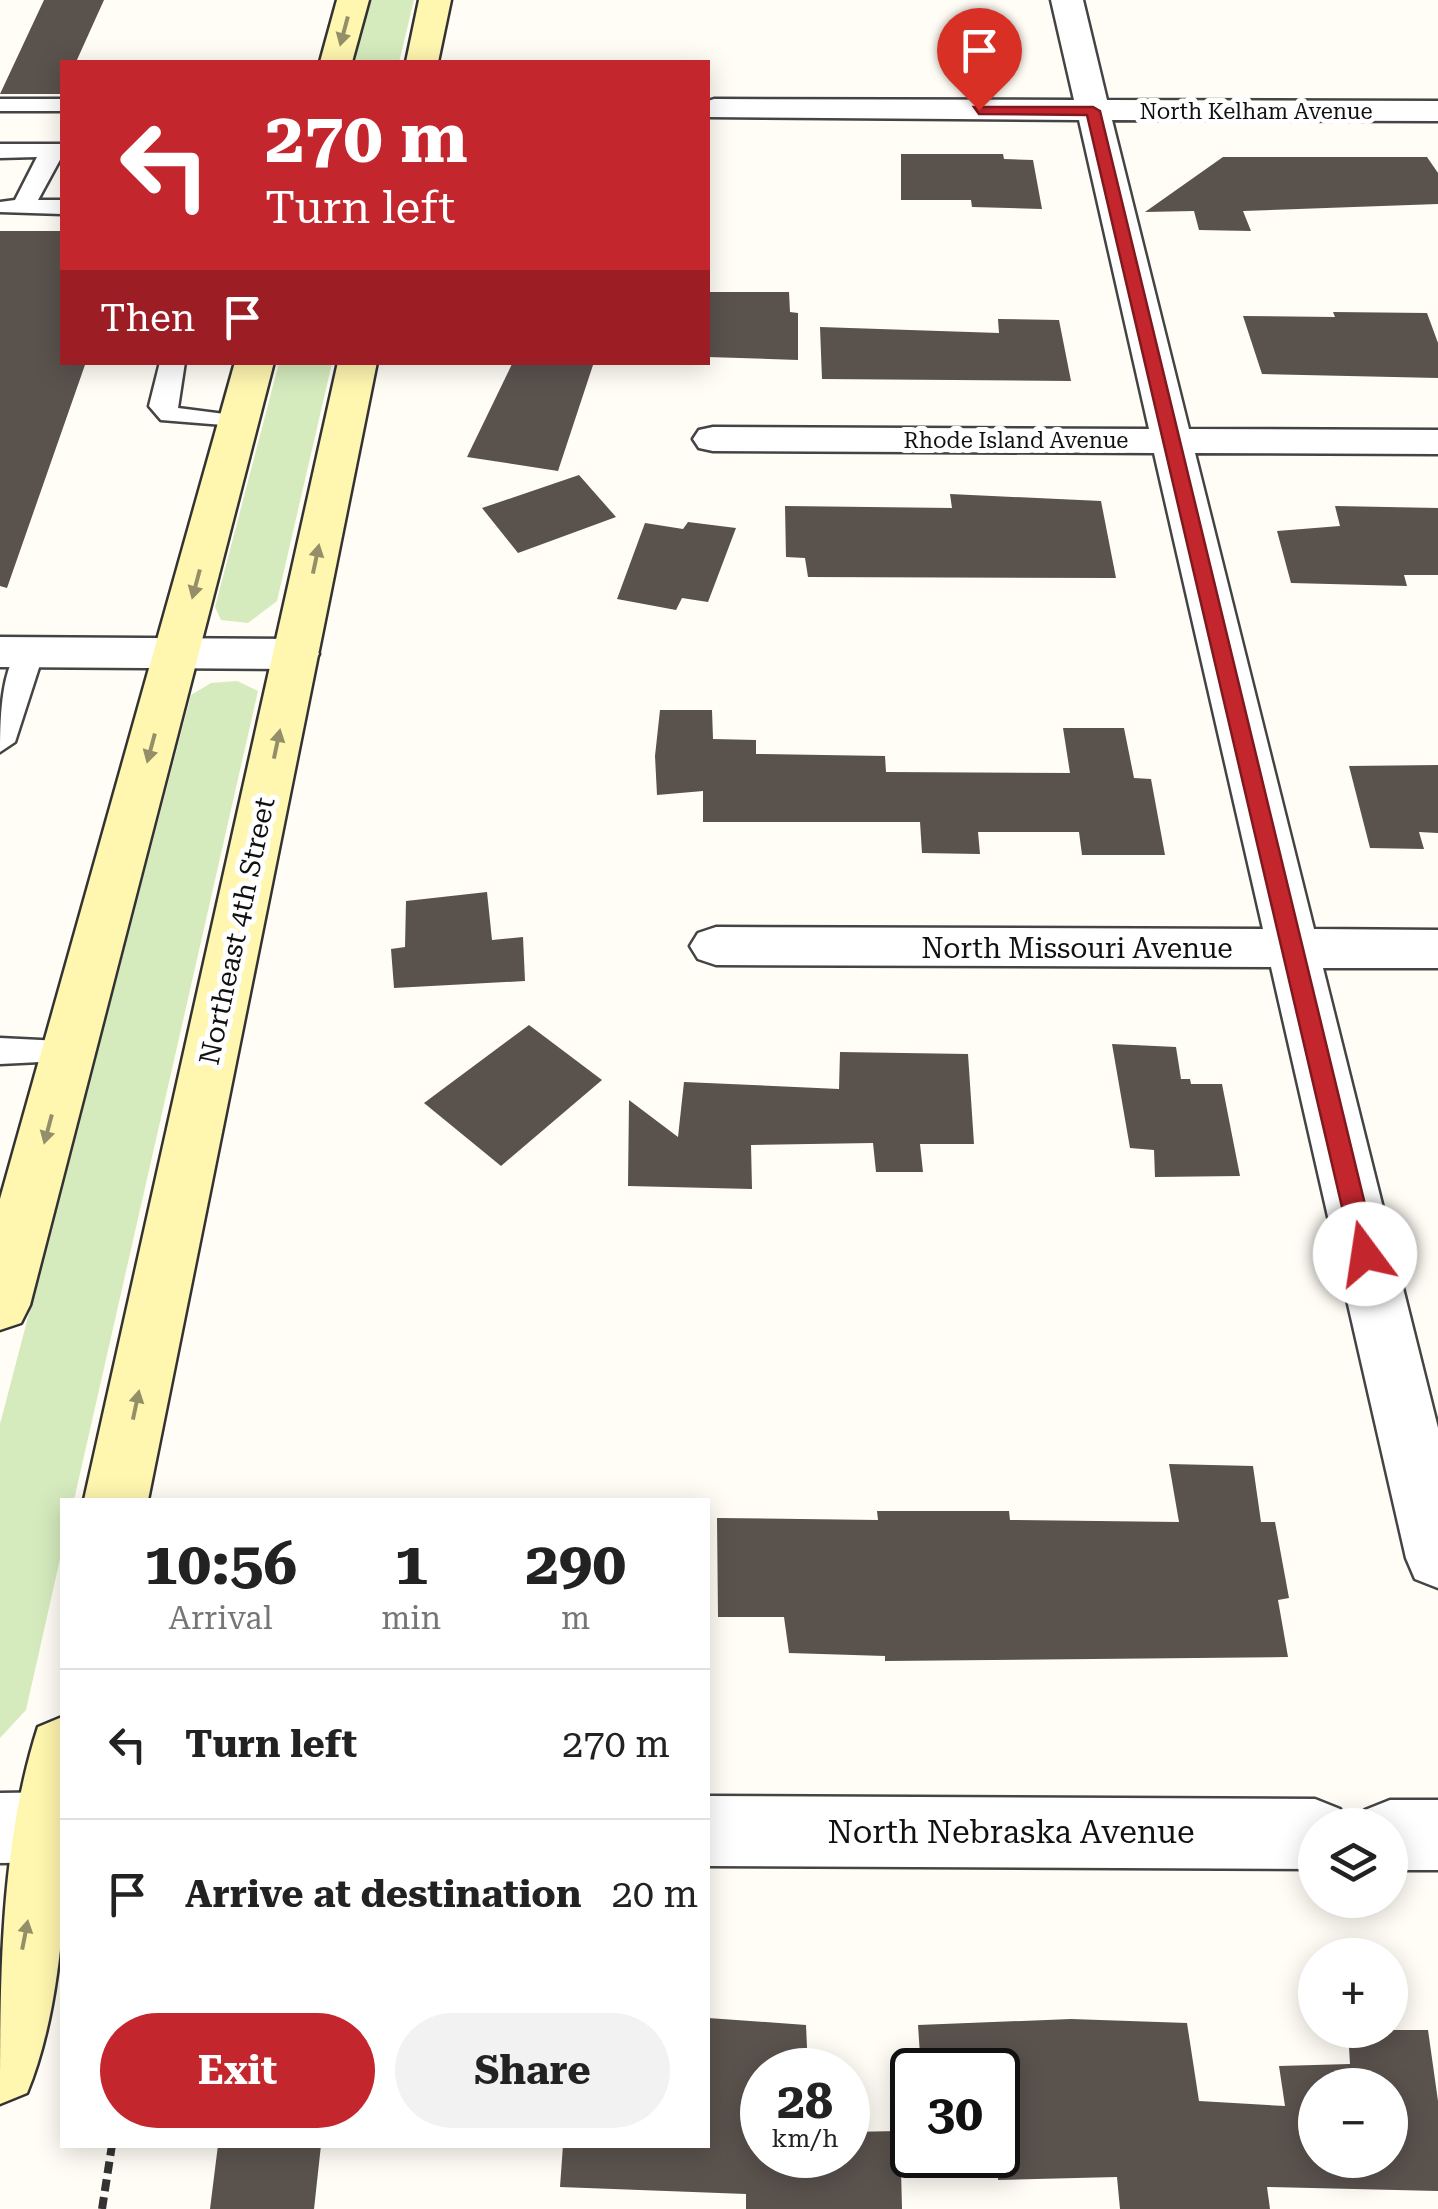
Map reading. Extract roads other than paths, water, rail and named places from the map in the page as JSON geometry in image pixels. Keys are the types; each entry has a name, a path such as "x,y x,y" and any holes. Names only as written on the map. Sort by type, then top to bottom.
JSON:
{"main road":[{"path":"337,60 353,0"},
{"path":"422,60 435,0"},
{"path":"0,1305 254,365"},
{"name":"Northeast 4th Street","path":"116,1498 357,365"},
{"path":"0,2066 36,1828 60,1757"}],"street":[{"path":"1068,0 1438,1558"},
{"name":"North Kelham Avenue","path":"714,109 1438,111"},
{"name":"Rhode Island Avenue","path":"713,438 1438,442"},
{"path":"15,652 296,654"},
{"name":"North Missouri Avenue","path":"716,946 1438,949"},
{"name":"North Nebraska Avenue","path":"710,1830 1298,1834"},
{"path":"1408,1835 1438,1835"}],"lane":[{"path":"0,105 60,105"},
{"path":"0,150 57,150"},
{"path":"12,207 57,150"},
{"path":"12,207 60,208"},
{"path":"171,365 162,406 170,415 239,422"},
{"path":"0,742 15,652"},
{"path":"0,1051 69,1051"}]}
